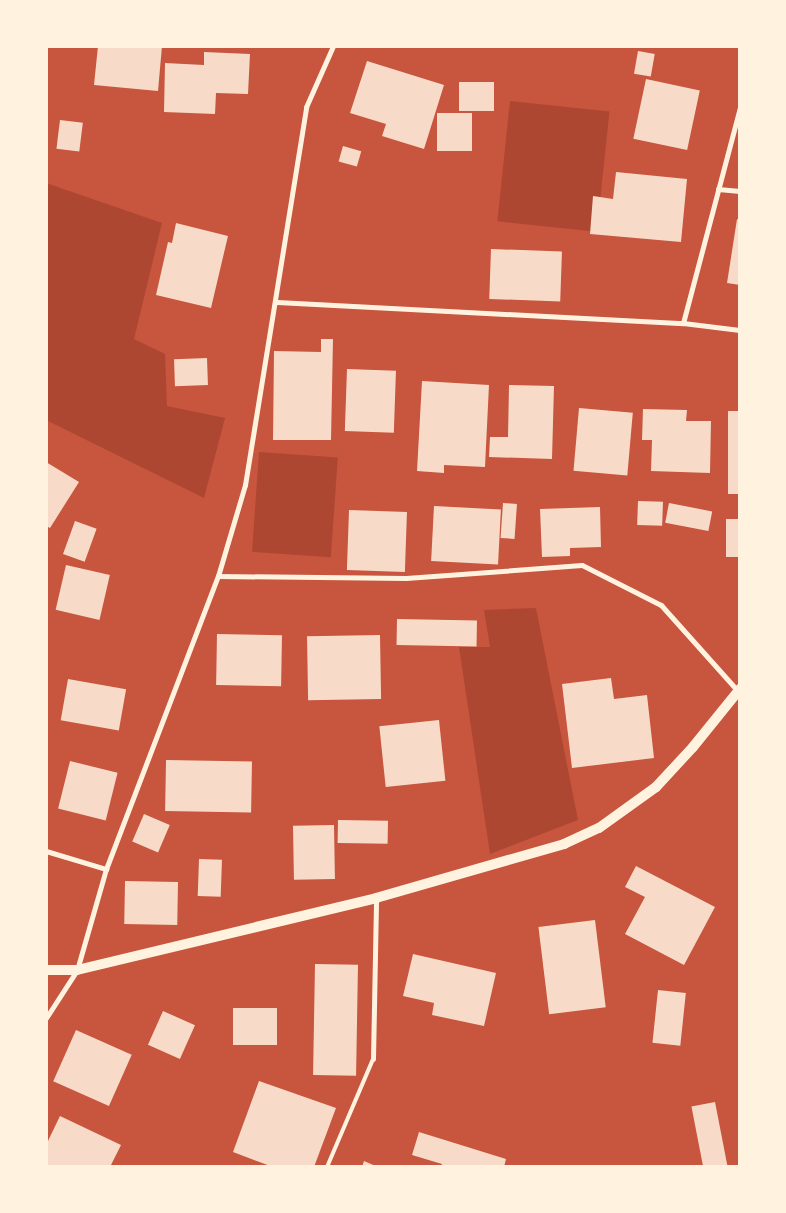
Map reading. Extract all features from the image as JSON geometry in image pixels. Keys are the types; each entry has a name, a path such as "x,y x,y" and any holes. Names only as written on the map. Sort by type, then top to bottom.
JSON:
{"main road":[{"path":"46,970 77,970 376,898 510,862 564,844 599,828 656,787 693,748 739,690"}],"street":[{"path":"46,1018 77,970 106,869 218,576 245,485 277,302 306,107 332,46"},
{"path":"684,323 740,107"},
{"path":"718,189 740,191"},
{"path":"277,302 684,323 740,330"},
{"path":"218,576 406,578 582,564 661,605 739,690"},
{"path":"46,851 106,869"},
{"path":"373,1060 376,898"}],"lane":[{"path":"327,1167 373,1060"}],"shaded area":[{"path":"510,101 609,111 597,232 497,221"},
{"path":"46,183 162,223 134,339 165,354 167,406 225,418 204,498 46,420"},
{"path":"259,452 338,458 331,557 252,552"},
{"path":"536,608 578,820 490,854 459,647 490,647 484,610"}],"building":[{"path":"98,46 162,46 158,91 94,85"},
{"path":"638,51 655,54 651,77 634,74"},
{"path":"204,52 250,54 248,94 216,93 215,114 164,112 165,63 204,65"},
{"path":"367,61 444,85 424,149 382,136 386,124 350,113"},
{"path":"646,79 700,90 687,150 633,139"},
{"path":"459,82 494,82 494,111 459,111"},
{"path":"437,113 472,113 472,151 437,151"},
{"path":"60,120 83,123 79,152 56,149"},
{"path":"343,146 361,151 357,167 339,161"},
{"path":"616,172 687,179 681,242 590,234 593,196 613,199"},
{"path":"737,219 740,220 740,285 727,283"},
{"path":"176,223 228,236 211,308 156,295 168,242 172,243"},
{"path":"491,249 562,251 560,301 489,299"},
{"path":"321,339 333,339 331,440 273,440 274,351 321,352"},
{"path":"207,358 208,385 175,386 174,359"},
{"path":"347,369 396,371 394,433 345,431"},
{"path":"422,381 489,385 485,467 444,465 444,473 417,471"},
{"path":"509,385 554,386 552,459 489,457 490,437 508,437"},
{"path":"579,408 633,413 627,475 574,471"},
{"path":"643,409 687,410 686,421 711,421 710,473 651,471 652,440 642,440"},
{"path":"728,411 740,411 740,494 728,494"},
{"path":"46,462 79,482 50,528 46,526"},
{"path":"638,501 663,502 662,526 637,525"},
{"path":"503,503 517,504 515,539 501,538"},
{"path":"669,503 712,511 708,531 665,523"},
{"path":"434,506 501,510 498,564 431,561"},
{"path":"600,507 601,547 570,548 570,556 542,557 540,509"},
{"path":"349,510 407,512 405,572 347,570"},
{"path":"726,519 740,519 740,557 726,557"},
{"path":"75,521 97,529 85,562 63,554"},
{"path":"66,565 110,575 99,620 56,610"},
{"path":"397,619 477,620 477,646 397,645"},
{"path":"217,634 282,635 281,686 216,685"},
{"path":"380,635 381,699 308,700 307,636"},
{"path":"611,678 614,699 647,695 654,758 572,768 562,684"},
{"path":"68,679 126,689 119,731 61,720"},
{"path":"439,720 445,781 386,787 379,726"},
{"path":"166,760 252,762 251,812 165,811"},
{"path":"70,761 118,773 106,820 58,809"},
{"path":"144,814 170,825 158,853 132,842"},
{"path":"338,820 388,821 388,844 338,843"},
{"path":"334,825 335,879 294,880 293,826"},
{"path":"199,859 222,860 221,897 198,896"},
{"path":"636,866 715,907 684,965 625,934 645,897 625,887"},
{"path":"125,881 178,882 177,925 124,924"},
{"path":"595,920 606,1007 549,1014 538,927"},
{"path":"413,954 496,973 484,1026 432,1015 434,1003 403,996"},
{"path":"315,964 358,965 356,1076 313,1075"},
{"path":"658,990 686,993 680,1046 652,1043"},
{"path":"233,1008 277,1008 277,1045 233,1045"},
{"path":"163,1011 195,1025 180,1059 148,1045"},
{"path":"76,1030 132,1055 109,1106 53,1081"},
{"path":"259,1081 336,1108 314,1167 273,1167 233,1152"},
{"path":"715,1102 728,1167 703,1167 691,1107"},
{"path":"60,1116 121,1145 110,1167 46,1167 46,1145"},
{"path":"419,1132 506,1159 504,1167 441,1167 442,1164 412,1155"},
{"path":"364,1161 378,1167 362,1167"}]}
